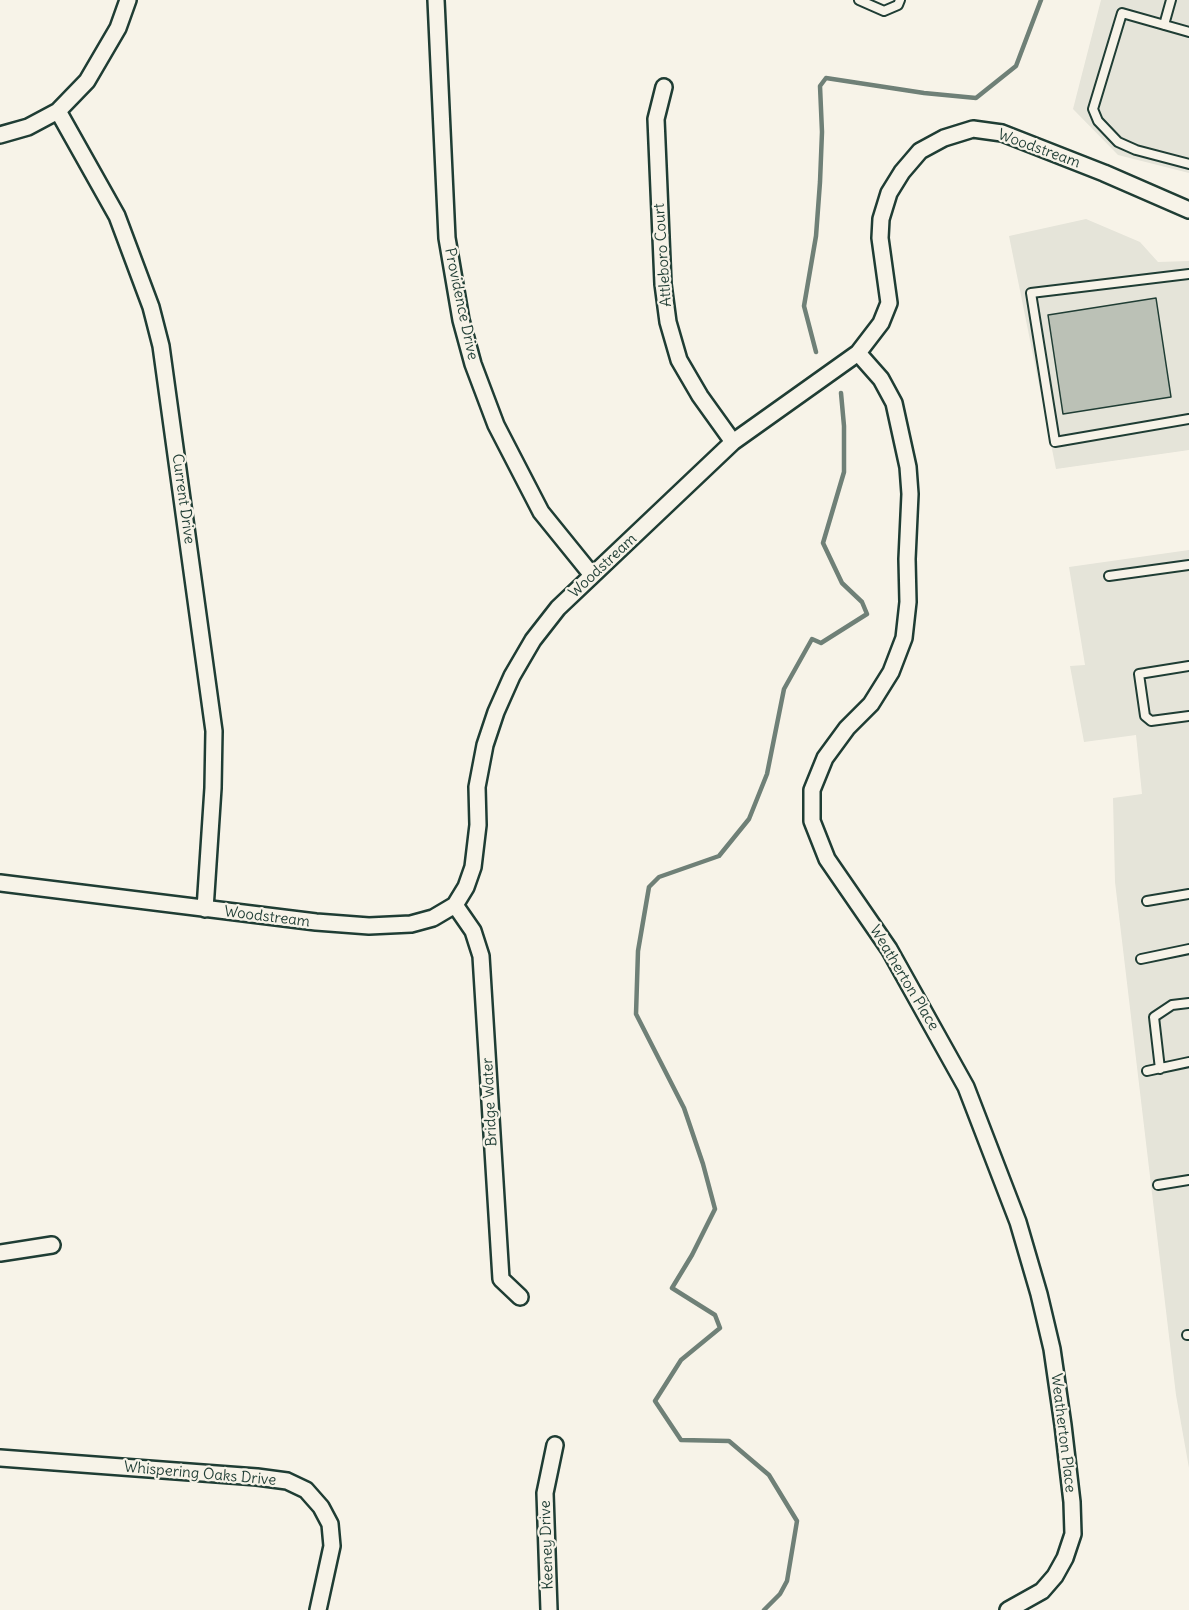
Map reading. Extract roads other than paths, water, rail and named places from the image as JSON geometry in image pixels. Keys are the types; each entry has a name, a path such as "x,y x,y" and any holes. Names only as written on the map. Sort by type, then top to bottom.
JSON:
{"street":[{"path":"0,135 28,127 58,111 87,81 118,28 128,0"},
{"name":"Providence Drive","path":"436,0 447,238 461,320 470,353 496,425 541,512 592,575"},
{"name":"Attleboro Court","path":"664,87 656,119 663,285 668,322 679,360 700,396 733,442"},
{"name":"Current Drive","path":"58,111 117,216 152,307 161,345 214,731 213,788 205,909"},
{"name":"Woodstream","path":"0,883 316,922 369,926 411,924 433,918 455,905 466,887 473,867 477,825 477,786 484,745 512,676 533,640 558,608 733,442 858,353 881,323 889,303 880,238 881,219 889,193 902,172 920,151 944,138 973,129 1002,133 1104,173 1189,210"},
{"name":"Weatherton Place","path":"858,353 881,379 894,403 908,467 910,494 908,602 904,638 891,672 871,705 847,728 825,758 812,790 812,821 827,859 890,949 966,1087 1014,1211 1039,1294 1052,1349 1072,1502 1073,1534 1065,1558 1055,1576 1042,1591 1008,1610"},
{"name":"Bridge Water","path":"455,905 473,930 481,956 501,1279 520,1297"},
{"path":"0,1253 52,1245"},
{"name":"Keeney Drive","path":"549,1610 545,1493 555,1445"},
{"name":"Whispering Oaks Drive","path":"0,1458 287,1481 306,1490 321,1507 330,1524 332,1546 318,1610"}],"lane":[{"path":"859,0 884,11 898,5 900,0"},
{"path":"1164,25 1171,0"},
{"path":"1189,32 1122,14 1093,109 1098,121 1118,142 1136,150 1189,164"},
{"path":"1189,273 1031,293 1055,442 1189,419"},
{"path":"1109,576 1189,565"},
{"path":"1189,666 1138,674 1145,716 1151,721 1189,716"},
{"path":"1147,901 1189,894"},
{"path":"1141,959 1189,949"},
{"path":"1160,1069 1154,1017 1172,1005 1189,1003"},
{"path":"1148,1071 1189,1062"},
{"path":"1158,1185 1189,1180"}],"waterway":[{"path":"816,352 804,306 816,236 820,182 822,132 820,86 826,78 924,93 976,98 1016,66 1041,0"},
{"path":"764,1610 780,1594 787,1581 797,1521 769,1475 729,1441 681,1440 655,1401 681,1360 720,1328 715,1315 672,1288 715,1209 684,1108 636,1014 638,951 649,887 659,877 719,856 749,819 767,774 784,689 812,639 821,643 867,614 862,602 842,583 823,543 844,472 841,393"}]}
